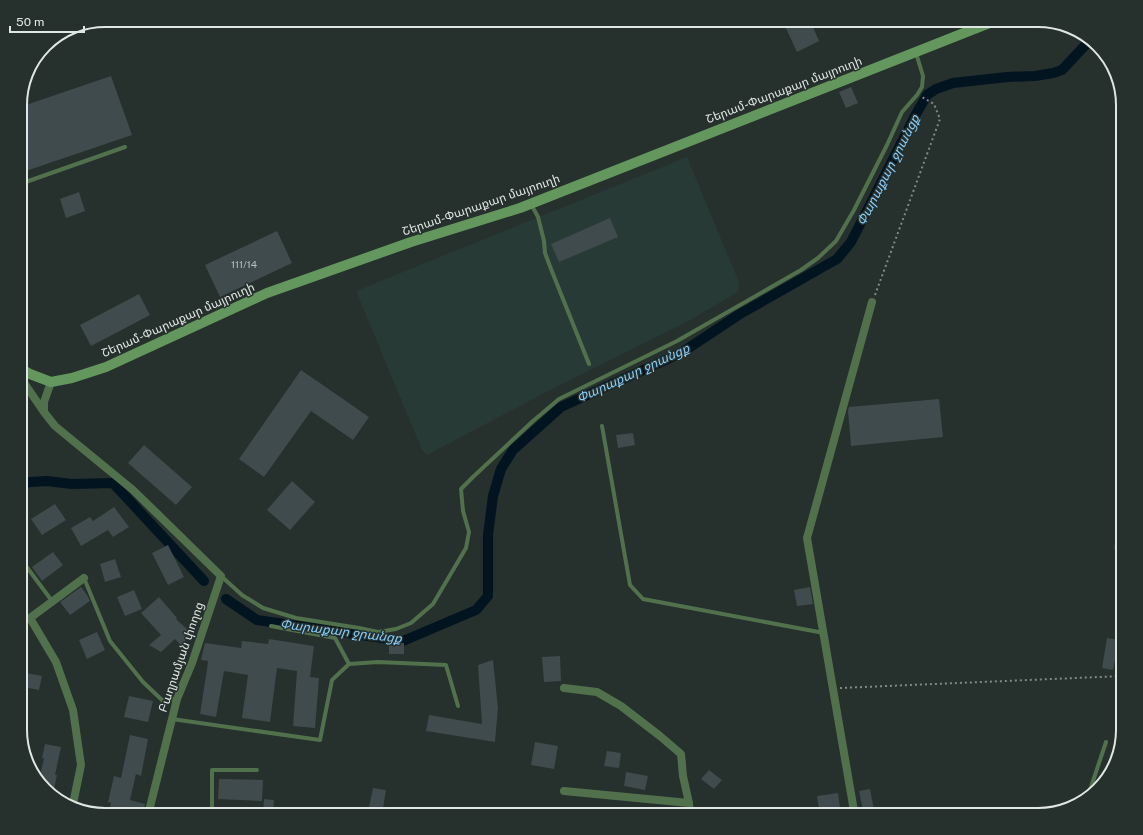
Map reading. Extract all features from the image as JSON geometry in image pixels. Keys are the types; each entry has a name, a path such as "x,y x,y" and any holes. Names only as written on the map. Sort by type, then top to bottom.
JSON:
{"street":[{"name":"Շերամ-Փարաքար մայրուղի","path":"51,382 72,378 106,367 267,293 411,242 531,203 979,27"},
{"path":"853,808 808,538 872,302"},
{"path":"27,372 51,382 44,402 44,412"},
{"path":"27,387 55,426 134,490 221,576"},
{"name":"Բաղրամյան փողոց","path":"150,808 177,698 192,663 221,576"},
{"path":"75,802 82,765 73,710 56,662 30,618 84,578"},
{"path":"564,688 597,692 621,706 681,754 683,776 689,808"},
{"path":"564,791 689,803"}],"lane":[{"path":"221,576 242,595 263,608 296,618 378,632 396,629 410,623 433,604 466,548 469,532 463,511 461,489 533,421 559,399 677,341 796,273 818,258 836,241 854,210 902,112 922,87 923,76 916,52"},
{"path":"27,182 125,147"},
{"path":"531,203 538,217 544,241 545,253 589,364"},
{"path":"602,426 630,585 643,599 824,633"},
{"path":"27,567 52,601"},
{"path":"84,578 110,641 143,682 162,700 177,698"},
{"path":"271,626 335,638 349,664"},
{"path":"172,719 320,740 332,680 349,664 378,662 446,665 458,706"},
{"path":"1091,787 1106,742"},
{"path":"212,808 212,770 257,770"}],"path":[{"path":"872,302 940,118 934,104 917,95"},
{"path":"833,689 1116,676"}],"shaded area":[{"path":"687,157 739,282 738,292 685,323 554,388 427,455 422,450 356,291"}],"building":[{"path":"785,27 813,27 819,41 797,52"},
{"path":"111,76 132,135 27,171 27,105"},
{"path":"851,87 858,103 846,108 839,92"},
{"path":"79,192 85,211 66,218 60,199"},
{"path":"610,218 618,237 559,262 551,244"},
{"path":"277,231 292,263 220,297 205,265"},
{"path":"139,294 150,315 91,346 80,325"},
{"path":"301,370 369,417 353,440 311,411 264,477 239,459"},
{"path":"939,399 943,437 851,446 849,407"},
{"path":"633,433 635,445 618,448 616,435"},
{"path":"144,445 192,487 176,505 128,463"},
{"path":"292,481 315,502 290,530 267,510"},
{"path":"55,504 66,520 42,535 31,519"},
{"path":"114,507 129,527 113,537 108,530 81,546 71,528 90,517 93,521"},
{"path":"1116,536 1116,549 1114,549"},
{"path":"168,545 184,577 168,585 152,553"},
{"path":"53,552 63,565 42,581 32,567"},
{"path":"115,559 121,577 105,582 100,564"},
{"path":"81,587 90,601 70,615 60,602"},
{"path":"810,587 813,604 797,606 794,590"},
{"path":"134,590 142,609 125,616 117,597"},
{"path":"159,597 177,618 176,619 192,634 181,645 175,639 161,652 149,645 161,635 141,613"},
{"path":"97,632 105,650 87,659 79,640"},
{"path":"1107,638 1116,640 1116,655 1113,670 1102,668"},
{"path":"269,639 314,646 310,677 319,678 315,728 293,726 297,671 277,668 270,722 242,718 248,675 224,671 216,717 200,714 208,661 201,660 205,643 241,648 242,641 268,644"},
{"path":"389,642 404,643 404,654 389,654"},
{"path":"560,656 561,681 544,682 542,657"},
{"path":"493,660 498,708 495,742 426,731 429,715 482,724 478,665"},
{"path":"27,673 42,676 39,690 27,688"},
{"path":"129,696 153,701 148,722 124,717"},
{"path":"130,735 148,739 141,776 136,774 130,800 145,804 144,808 110,808 111,803 108,802 114,776 121,778"},
{"path":"535,742 558,746 554,769 531,765"},
{"path":"45,744 61,747 55,775 57,775 54,789 41,774 44,758 42,758"},
{"path":"607,751 621,753 619,768 604,766"},
{"path":"709,770 722,780 714,789 701,779"},
{"path":"626,772 648,776 645,790 624,786"},
{"path":"219,779 263,780 262,801 218,799"},
{"path":"373,788 386,790 383,808 369,808"},
{"path":"870,789 874,808 863,808 859,791"},
{"path":"838,793 840,808 819,808 817,796"},
{"path":"264,799 274,800 273,808 263,808"}],"waterway":[{"name":"Փարաքար ջրանցք","path":"226,599 257,620 403,641 476,610 488,596 488,535 493,496 501,469 513,450 561,407 681,353 740,314 837,259 851,242 927,95 936,89 953,83 1053,73 1062,70 1086,44"},
{"name":"Փարաքար ջրանցք","path":"27,483 47,481 72,484 113,483 204,581"}]}
